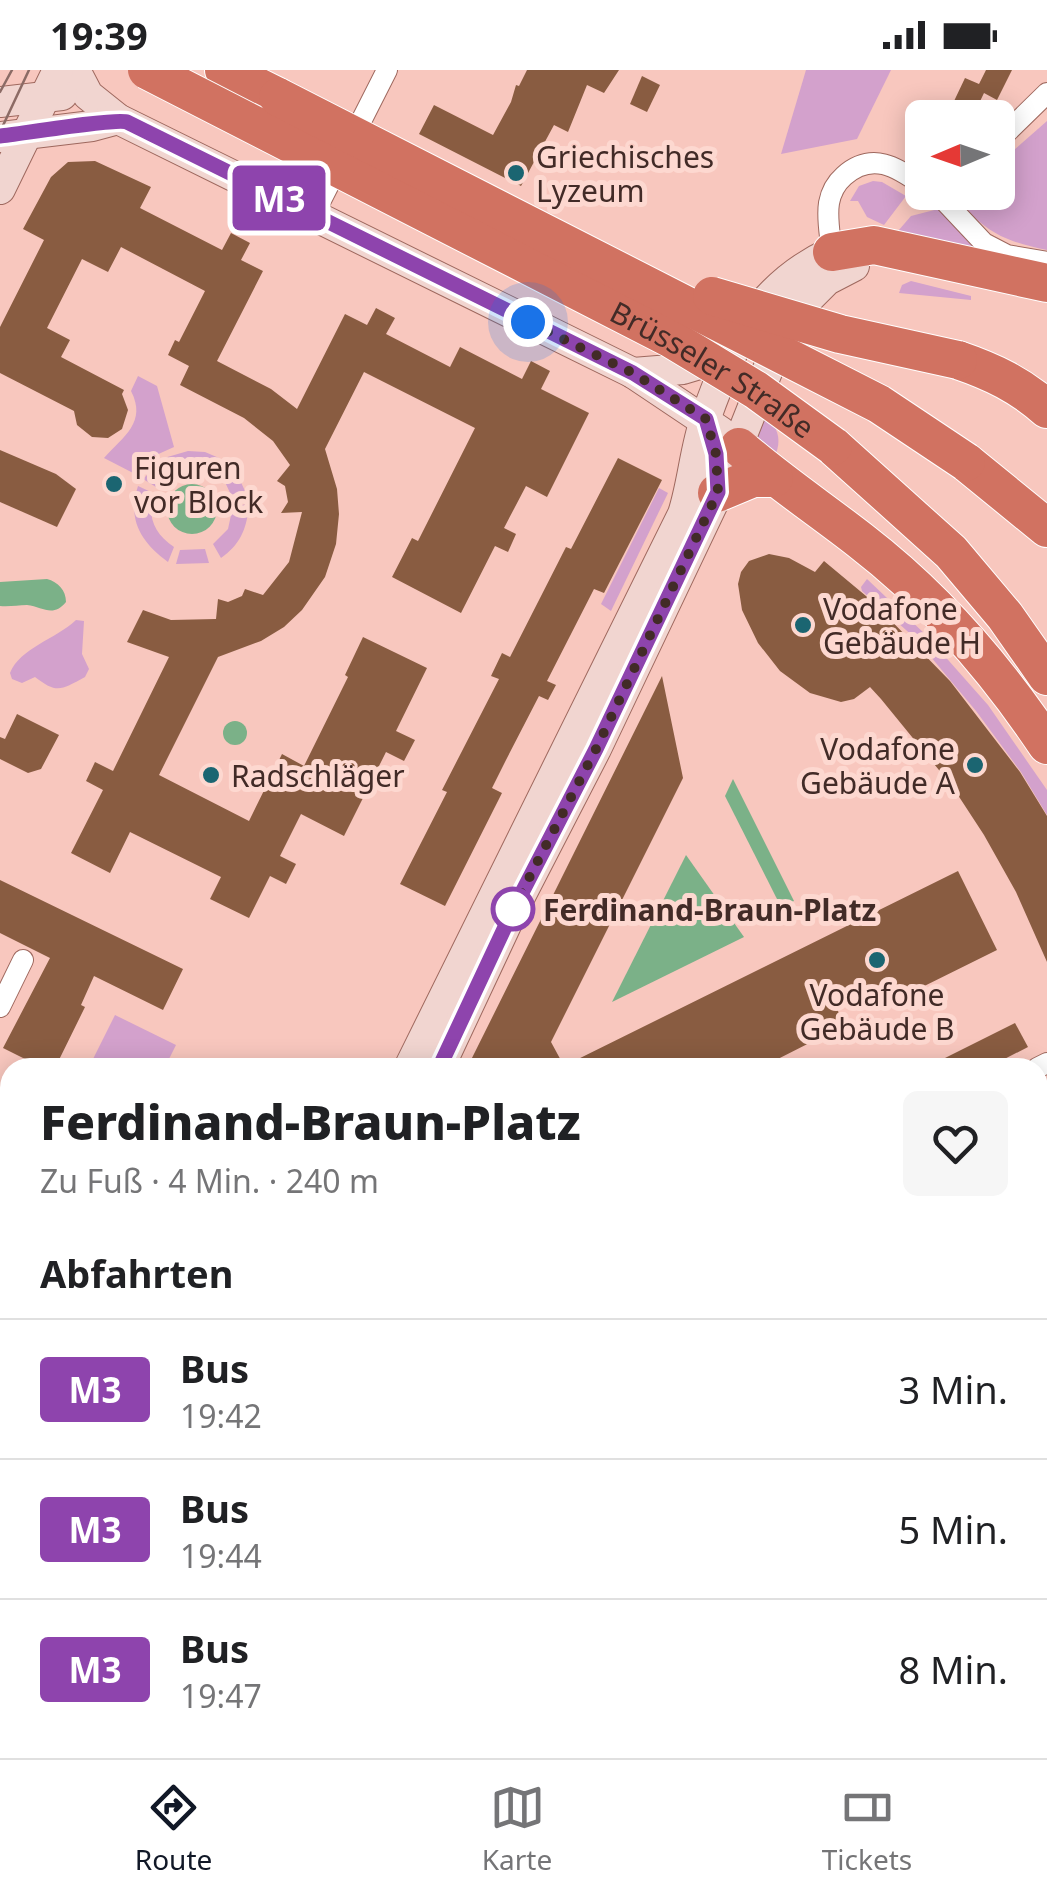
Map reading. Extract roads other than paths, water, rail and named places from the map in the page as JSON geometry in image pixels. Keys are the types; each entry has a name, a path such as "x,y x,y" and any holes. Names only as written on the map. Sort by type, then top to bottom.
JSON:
{"highway":[{"name":"Brüsseler Straße","path":"148,70 670,338 756,390 833,446 951,552 1005,616 1047,676"},
{"name":"Brüsseler Straße","path":"224,70 879,404 966,462 1047,528"},
{"path":"838,266 874,244 1047,283"},
{"path":"574,248 595,248 754,311 990,370 1022,387 1047,409"},
{"path":"838,266 906,270 1047,304"},
{"path":"738,446 774,478 861,541 926,598 983,655 1047,745"},
{"path":"718,492 753,478 774,478"}],"street":[{"path":"314,216 387,70"},
{"path":"3,183 9,137 51,83"},
{"path":"0,102 51,83 81,83 118,119 633,373 706,419 738,446"},
{"path":"1015,124 1047,93"},
{"path":"9,137 118,119"},
{"path":"838,266 828,221 831,194 840,179 866,162 887,164 905,175"},
{"path":"953,210 984,243 1007,255 1047,262"},
{"path":"414,1058 683,514 706,419 751,319 776,287 802,266 838,266"},
{"path":"444,1058 718,492 788,319 838,266"},
{"path":"633,373 683,369 721,358 737,346"},
{"path":"706,419 739,413 756,401"},
{"path":"706,419 716,454 718,492"},
{"path":"0,1008 23,960"}],"tram line":[{"path":"0,92 12,70"},
{"path":"0,132 29,70"}],"place":[{"name":"Griechisches Lyzeum","path":"516,173"},
{"name":"Figuren vor Block","path":"114,484"},
{"name":"Vodafone Gebäude H","path":"803,625"},
{"name":"Vodafone Gebäude A","path":"975,765"},
{"name":"Radschläger","path":"211,775"},
{"name":"Ferdinand-Braun-Platz","path":"513,909"},
{"name":"Vodafone Gebäude B","path":"877,960"}]}
